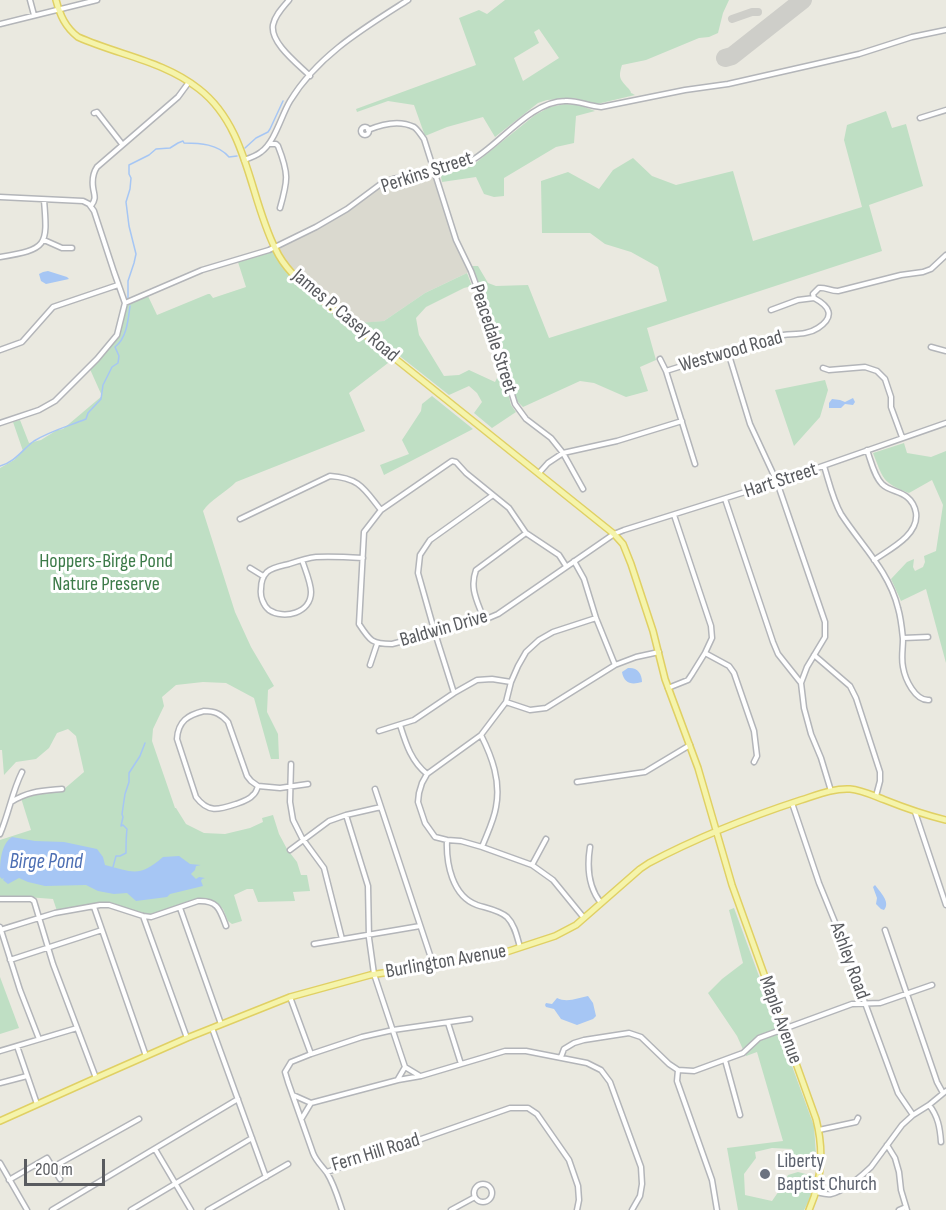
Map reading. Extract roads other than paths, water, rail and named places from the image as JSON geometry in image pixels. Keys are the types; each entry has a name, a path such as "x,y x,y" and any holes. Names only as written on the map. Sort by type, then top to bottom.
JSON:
{"main road":[{"name":"James P. Casey Road","path":"56,0 64,22 78,37 166,69 190,82 206,95 222,113 236,137 274,247 288,270 614,534"},
{"path":"614,534 622,544 631,564 668,688 690,745 717,831"},
{"name":"Burlington Avenue","path":"0,1121 187,1038 290,997 374,974 494,956 555,936 584,918 649,863 717,831 792,803 831,791 849,789 946,820"},
{"name":"Maple Avenue","path":"717,831 732,885 819,1130 821,1165 816,1192 809,1210"}],"street":[{"path":"30,0 34,15"},
{"path":"0,24 97,0"},
{"path":"289,0 279,11 273,25 275,38 309,76"},
{"path":"244,160 260,153 269,144 295,93 332,52 408,0"},
{"name":"Perkins Street","path":"125,303 202,270 269,250 316,227 382,183 467,164 528,116 557,102 578,102 601,107 728,84 859,54 912,37 946,30"},
{"path":"92,206 96,197 93,181 95,170 100,163 178,98 190,82"},
{"path":"920,118 946,110"},
{"path":"94,113 97,112 122,144"},
{"name":"Peacedale Street","path":"368,130 397,123 415,128 424,139 456,240 471,271 491,326 515,404 526,418 551,438 563,453 583,489"},
{"path":"269,144 278,146 286,169 287,179 280,208"},
{"path":"0,198 83,201 92,206 125,303 117,335 97,359 55,401 39,410 0,423"},
{"path":"0,257 33,250 44,240 46,225 44,200"},
{"path":"44,240 62,248 72,248"},
{"path":"771,310 798,300 814,298 813,294 823,287 830,291 837,291 901,275 916,274 931,269 945,257"},
{"path":"0,350 22,342 53,307 118,285"},
{"name":"Westwood Road","path":"666,371 778,336 806,333 817,329 826,321 829,310 824,303 814,298"},
{"path":"931,347 946,351"},
{"path":"728,352 750,424 777,482 825,622 825,637 807,667 801,683 804,708 811,734 831,791"},
{"path":"660,359 666,371 695,464"},
{"path":"823,368 829,370 865,367 877,371 885,379 891,397 891,407 902,437"},
{"path":"539,473 548,463 563,453 617,441 682,421"},
{"name":"Hart Street","path":"614,534 777,482 946,423"},
{"path":"867,450 880,482 890,490 907,497 916,511 916,522 911,532 874,560"},
{"name":"Baldwin Drive","path":"493,495 454,461 449,462 381,510 364,532 359,624 366,635 377,644 392,645 484,620 498,614 614,534"},
{"path":"824,466 841,513 888,581 895,597 903,638 902,662 905,676 918,695 925,701 929,700"},
{"path":"240,519 330,476 355,481 381,510"},
{"path":"453,693 418,573 420,555 430,540 493,495 509,508 526,533 559,555 566,566"},
{"path":"724,499 778,654 801,683"},
{"path":"668,688 688,680 712,638 711,626 674,514"},
{"path":"484,620 472,588 476,570 526,533"},
{"path":"302,560 311,592 308,603 289,615 280,615 267,609 262,601 260,590 264,576 275,567 302,560 318,557 363,558"},
{"path":"574,561 584,579 596,618 615,665"},
{"path":"250,568 264,576"},
{"path":"584,918 552,880 532,865 482,847 435,837 425,824 420,809 419,793 427,774 481,735 506,702 511,682 526,652 539,640 553,632 596,618"},
{"path":"903,638 928,637"},
{"path":"370,665 377,644"},
{"path":"506,702 530,710 546,708 615,665 659,652"},
{"path":"705,653 729,666 734,673 754,731 757,756 754,762"},
{"path":"814,655 850,686 856,698 880,772 876,797"},
{"path":"379,731 414,720 453,693 477,680 492,679 511,682"},
{"path":"258,786 254,795 248,800 224,808 211,808 200,803 193,790 177,740 179,726 182,722 187,717 204,711 216,712 228,722 247,776 251,781 258,786 280,789 308,784"},
{"path":"400,725 411,756 427,774"},
{"path":"481,735 491,756 498,784 496,807 482,847"},
{"path":"576,782 645,772 690,745"},
{"path":"291,764 291,814 303,840 324,868 342,939"},
{"path":"0,834 22,772"},
{"path":"10,803 33,792 62,789"},
{"path":"375,789 433,964"},
{"name":"Ashley Road","path":"792,803 819,883 852,964 898,1093 913,1115"},
{"path":"290,850 329,821 381,807"},
{"path":"914,811 946,905"},
{"path":"346,815 367,880 369,935 374,974 405,1067 421,1076"},
{"path":"532,865 546,839"},
{"path":"447,840 446,856 454,884 473,904 497,911 507,917 514,928 520,948"},
{"path":"590,847 588,868 596,896 601,903"},
{"path":"0,899 31,899 34,901 48,948 96,1078"},
{"path":"39,1039 0,929 55,913 109,904 151,917 198,901 212,902 218,907 226,926"},
{"path":"94,907 146,1056"},
{"path":"180,908 221,1024"},
{"path":"143,916 187,1038"},
{"path":"314,944 420,926"},
{"path":"10,960 102,930"},
{"path":"816,1192 827,1194 840,1191 871,1167 902,1125 945,1092 937,1082 885,930"},
{"path":"561,1057 564,1049 574,1043 629,1033 641,1037 678,1070 694,1071 743,1053 759,1038 852,1004 880,1003 932,985"},
{"path":"290,997 311,1054"},
{"name":"Fern Hill Road","path":"470,1019 393,1030 362,1037 291,1062 285,1072 316,1160 327,1172 510,1108 528,1108 537,1114 569,1160 578,1186 578,1210"},
{"path":"448,1023 461,1064"},
{"path":"0,1051 77,1028"},
{"path":"212,1028 266,1177"},
{"path":"16,1046 37,1104"},
{"path":"293,1095 311,1103 421,1076 511,1050 587,1063 601,1070 610,1082 641,1167 640,1197 632,1210"},
{"path":"725,1060 740,1115"},
{"path":"398,1080 405,1067"},
{"path":"678,1070 677,1081 712,1180 717,1210"},
{"path":"0,1083 27,1076"},
{"path":"52,1210 238,1099"},
{"path":"302,1118 311,1103"},
{"path":"929,1104 940,1128 941,1142"},
{"path":"819,1130 856,1122 858,1118"},
{"path":"53,1167 139,1119"},
{"path":"131,1210 252,1138"},
{"path":"887,1145 895,1158 906,1208 899,1210"},
{"path":"156,1149 192,1210"},
{"path":"9,1180 47,1158 60,1179"},
{"path":"0,1163 27,1210"},
{"path":"208,1210 288,1164"},
{"path":"327,1172 342,1210"},
{"path":"479,1185 487,1185 492,1189 492,1197 487,1202 480,1202 475,1197 474,1191 479,1185"},
{"path":"452,1210 475,1197"}],"water":[{"path":"48,271 69,279 46,284 41,281 39,274"},
{"path":"853,398 855,402 853,405 845,404 841,408 829,408 832,399 845,402"},
{"path":"628,668 638,671 642,682 627,681 622,672"},
{"name":"Birge Pond","path":"12,837 64,842 97,849 105,865 136,872 148,868 163,857 179,856 190,864 201,865 196,866 191,874 196,879 205,878 201,881 203,886 170,894 167,897 136,901 127,893 114,894 98,891 86,885 45,886 19,878 8,884 3,880 4,878 0,877 1,861 5,845"},
{"path":"875,885 886,900 884,910 876,904 877,898 873,887"},
{"path":"588,996 593,1003 596,1016 577,1025 561,1019 554,1009 545,1005 546,1003 552,1004 557,998 569,1000"}],"waterway":[{"path":"245,148 256,138 268,132 283,101"},
{"path":"128,299 128,281 136,254 126,202 131,178 129,165 156,149 170,148 183,141 220,149 229,157 237,156"},
{"path":"0,466 14,459 40,437 86,419 88,413 101,399 103,385 112,367 118,363 119,356 115,347 124,334 130,306"},
{"path":"113,867 116,856 126,853 127,829 121,826 125,794 129,773 145,743"}],"place":[{"name":"Liberty Baptist Church","path":"765,1174"}],"park label":[{"name":"Hoppers-Birge Pond Nature Preserve","path":"106,574"}]}
